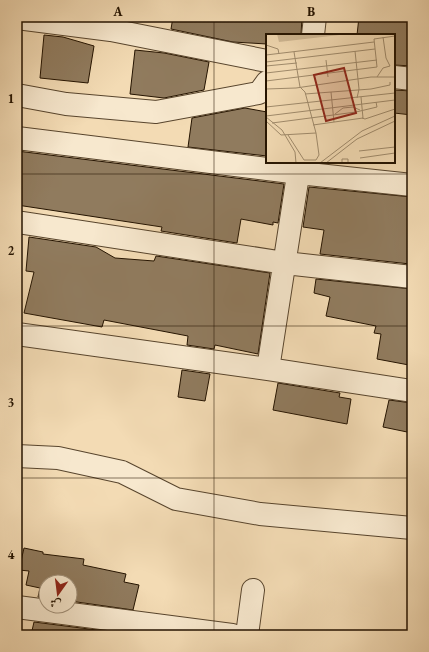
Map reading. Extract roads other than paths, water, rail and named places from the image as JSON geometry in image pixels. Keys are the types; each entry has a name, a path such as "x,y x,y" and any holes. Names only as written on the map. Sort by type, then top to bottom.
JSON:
{"street":[{"path":"313,34 315,17"},
{"path":"17,18 111,30 266,61"},
{"path":"395,77 412,79"},
{"path":"17,95 66,104 156,112 259,93 266,83"},
{"path":"17,138 300,167 412,185"},
{"path":"268,369 300,167"},
{"path":"17,222 285,263 412,277"},
{"path":"17,334 268,369 412,391"},
{"path":"17,456 58,458 122,472 176,499 260,514 412,528"},
{"path":"246,635 253,590"},
{"path":"17,607 232,635"}]}
